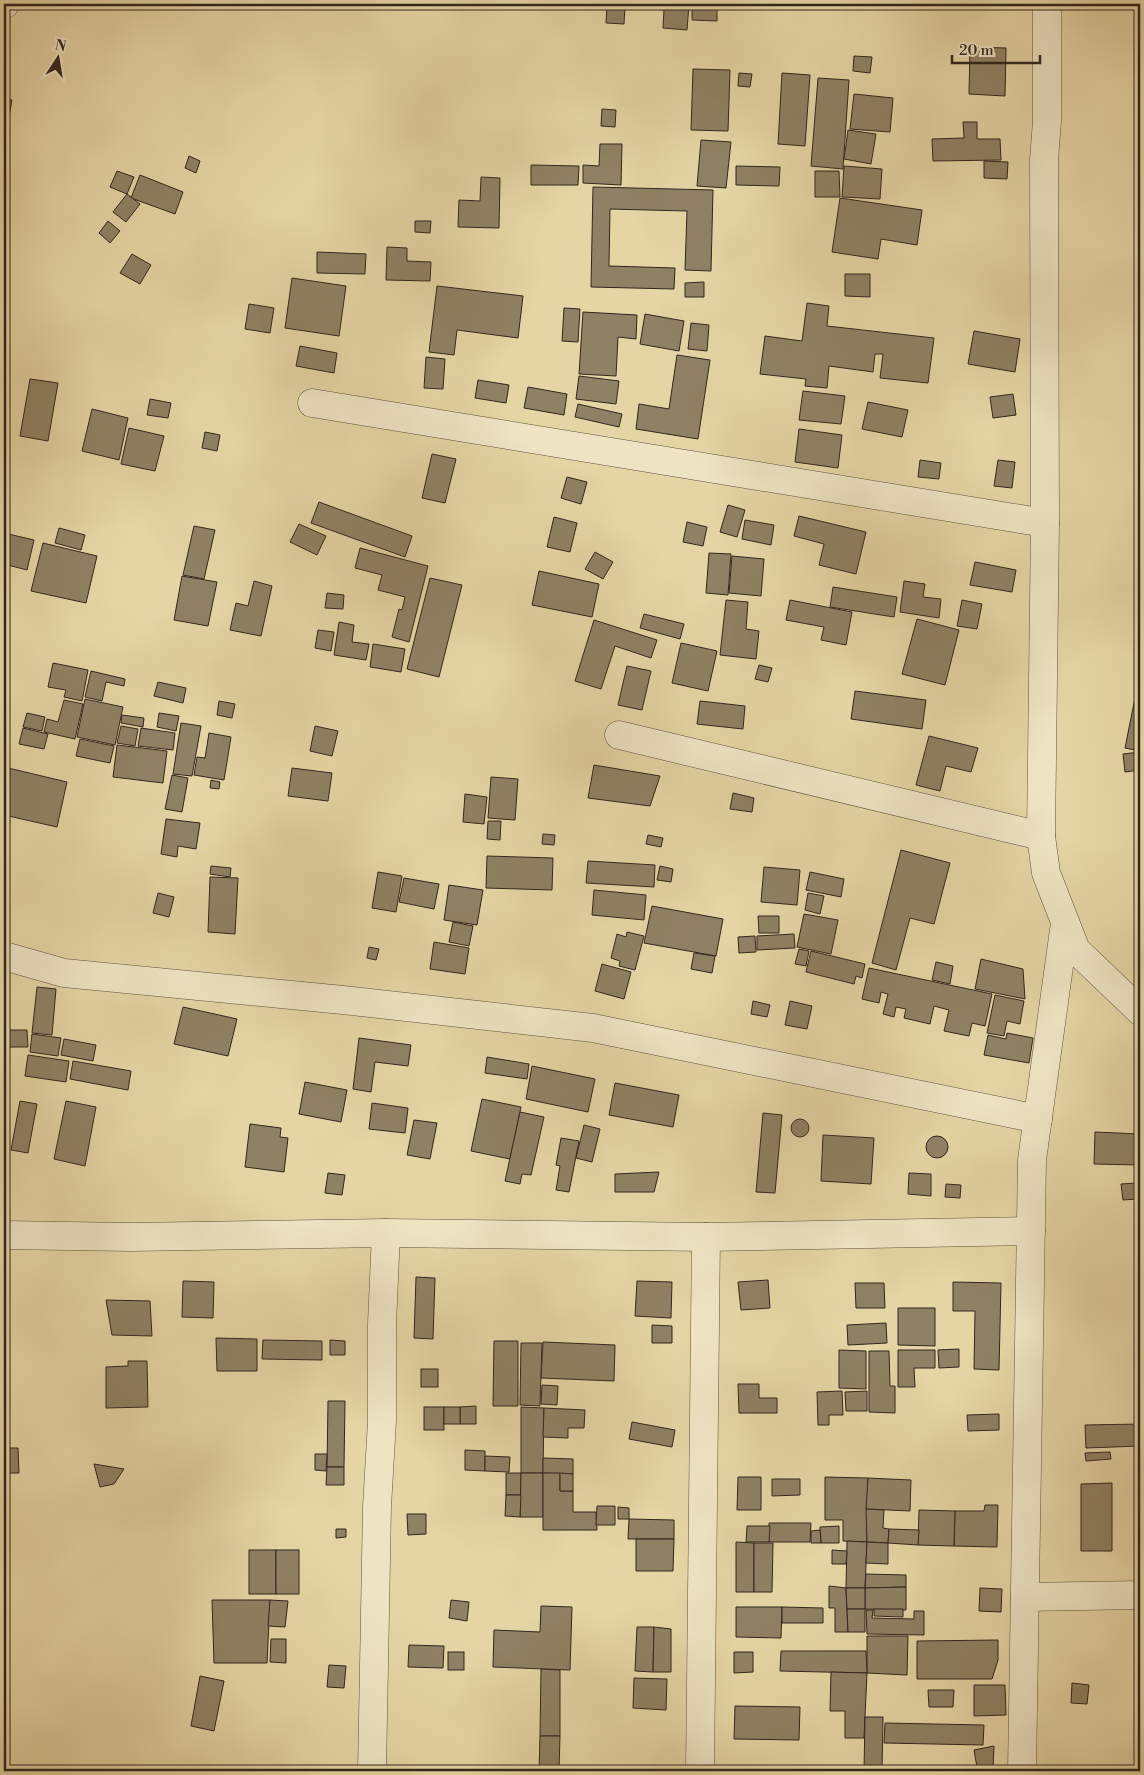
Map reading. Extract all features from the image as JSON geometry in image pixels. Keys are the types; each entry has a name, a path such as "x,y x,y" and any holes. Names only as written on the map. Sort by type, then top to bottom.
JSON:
{"street":[{"path":"1048,4 1047,121 1044,160 1045,523 1040,836 1046,873 1076,950 1140,1011"},
{"path":"312,403 1045,523"},
{"path":"619,734 1040,836"},
{"path":"1022,1771 1032,1160 1065,922"},
{"path":"4,956 64,973 343,1000 593,1028 1038,1119"},
{"path":"4,1235 131,1237 386,1233 706,1237 1031,1232"},
{"path":"372,1771 377,1507 382,1421 382,1324 386,1233"},
{"path":"700,1771 706,1237"},
{"path":"1025,1597 1140,1594"}],"building":[{"path":"645,4 689,4 687,30 663,28 664,10 645,8"},
{"path":"692,4 717,4 717,21 692,20"},
{"path":"607,5 625,6 624,24 606,23"},
{"path":"970,47 1006,48 1005,96 969,94"},
{"path":"854,56 872,57 870,73 853,71"},
{"path":"693,69 730,70 728,131 691,130"},
{"path":"739,73 752,74 750,87 738,86"},
{"path":"782,73 810,75 805,146 778,144"},
{"path":"818,78 849,80 843,169 811,166"},
{"path":"854,94 893,98 890,132 850,129"},
{"path":"4,99 12,100 4,143"},
{"path":"602,109 616,110 615,127 601,126"},
{"path":"963,122 977,122 977,139 1000,139 1001,160 933,161 932,139 964,138"},
{"path":"848,130 876,134 871,164 844,159"},
{"path":"701,140 731,142 726,188 697,186"},
{"path":"600,144 622,144 621,185 583,183 583,165 599,166"},
{"path":"189,156 200,161 196,173 185,168"},
{"path":"984,161 1008,162 1007,179 984,178"},
{"path":"531,165 579,166 578,185 531,185"},
{"path":"736,166 780,167 779,186 736,185"},
{"path":"844,166 882,169 880,199 842,197"},
{"path":"117,171 134,177 127,194 110,187"},
{"path":"815,171 839,171 840,197 815,197"},
{"path":"140,175 183,192 175,214 131,198"},
{"path":"481,177 500,178 499,228 458,227 459,200 480,201"},
{"path":"593,187 713,190 711,271 685,270 687,211 610,209 609,266 675,268 674,289 591,287"},
{"path":"127,194 140,204 126,222 113,212"},
{"path":"840,198 922,210 917,245 881,239 878,259 832,252"},
{"path":"108,221 120,231 110,243 99,233"},
{"path":"415,221 431,221 430,233 415,232"},
{"path":"387,247 407,248 407,261 431,262 430,281 386,280"},
{"path":"317,252 366,254 365,274 317,273"},
{"path":"132,254 151,265 140,284 120,273"},
{"path":"845,274 870,274 870,297 845,296"},
{"path":"292,278 346,286 339,336 285,328"},
{"path":"704,282 704,297 685,297 685,283"},
{"path":"437,286 523,296 518,338 457,330 454,355 429,352"},
{"path":"807,303 829,306 827,326 934,338 928,383 880,378 883,354 875,354 873,372 829,366 827,388 805,386 806,379 760,374 765,336 802,341"},
{"path":"249,304 274,308 270,333 245,329"},
{"path":"564,308 580,309 578,342 562,341"},
{"path":"583,312 637,315 636,339 618,337 616,376 579,374"},
{"path":"645,314 684,321 679,351 640,344"},
{"path":"691,323 709,325 707,351 688,349"},
{"path":"974,331 1020,339 1015,372 968,364"},
{"path":"300,346 337,353 334,373 296,366"},
{"path":"677,355 710,360 698,439 636,429 639,404 669,409"},
{"path":"426,357 445,359 443,389 424,388"},
{"path":"579,376 619,381 616,404 576,399"},
{"path":"30,379 58,383 48,441 20,436"},
{"path":"478,380 509,385 506,403 475,398"},
{"path":"528,387 567,394 564,415 524,408"},
{"path":"803,391 845,396 841,424 799,420"},
{"path":"1013,394 1016,415 993,418 990,397"},
{"path":"150,399 171,403 168,418 147,415"},
{"path":"868,402 908,410 902,437 862,429"},
{"path":"578,404 622,414 619,427 575,417"},
{"path":"92,409 128,418 119,460 82,451"},
{"path":"129,428 164,436 155,471 121,464"},
{"path":"799,429 842,435 838,468 795,462"},
{"path":"205,432 220,435 217,451 202,448"},
{"path":"432,454 456,459 445,503 422,498"},
{"path":"920,460 941,463 939,479 918,477"},
{"path":"998,460 1015,462 1012,488 994,486"},
{"path":"567,477 587,482 581,504 561,498"},
{"path":"319,502 412,536 405,557 311,523"},
{"path":"728,505 745,510 737,537 720,532"},
{"path":"799,516 866,532 856,574 819,565 824,544 794,536"},
{"path":"554,517 577,523 570,552 547,547"},
{"path":"745,520 774,525 771,545 742,539"},
{"path":"687,522 707,527 703,546 683,542"},
{"path":"299,524 326,536 317,555 290,542"},
{"path":"194,526 215,530 204,579 183,575"},
{"path":"59,528 85,535 81,550 55,543"},
{"path":"4,533 34,540 27,570 4,564"},
{"path":"43,543 97,556 86,603 31,591"},
{"path":"360,548 428,566 409,642 392,637 399,609 402,610 405,597 378,590 382,575 355,568"},
{"path":"595,552 613,562 603,579 585,569"},
{"path":"709,553 731,554 728,595 706,593"},
{"path":"732,556 764,559 761,596 729,593"},
{"path":"975,562 1016,570 1012,592 970,585"},
{"path":"539,571 599,584 592,617 532,605"},
{"path":"182,576 217,582 208,626 174,620"},
{"path":"430,578 462,585 439,677 407,669"},
{"path":"254,581 272,586 261,636 230,630 236,603 248,606"},
{"path":"904,581 925,584 923,597 941,599 939,618 900,612"},
{"path":"833,587 897,597 894,617 830,607"},
{"path":"327,593 344,595 343,609 325,608"},
{"path":"726,600 748,602 746,629 759,631 756,659 720,655"},
{"path":"790,600 852,612 846,645 821,640 824,627 786,620"},
{"path":"962,600 982,604 977,629 957,626"},
{"path":"644,614 684,624 680,639 640,628"},
{"path":"917,619 959,630 945,685 902,674"},
{"path":"594,620 657,640 651,658 615,646 601,689 575,681"},
{"path":"339,622 354,625 352,642 369,644 366,660 334,655"},
{"path":"318,630 334,632 331,651 315,648"},
{"path":"681,643 717,651 708,691 672,683"},
{"path":"373,644 405,649 401,672 370,667"},
{"path":"53,663 88,670 82,701 64,697 66,690 48,687"},
{"path":"759,665 772,668 768,682 755,679"},
{"path":"627,666 651,671 642,710 618,705"},
{"path":"91,671 125,679 124,686 106,682 102,701 85,697"},
{"path":"158,682 186,688 183,703 154,696"},
{"path":"1137,688 1140,689 1140,751 1125,748"},
{"path":"855,691 926,700 922,729 851,719"},
{"path":"85,699 123,707 115,745 77,737"},
{"path":"64,700 83,704 75,739 44,732 47,719 58,722"},
{"path":"219,701 235,704 232,718 217,715"},
{"path":"700,701 745,706 743,729 697,724"},
{"path":"27,713 45,717 42,731 23,727"},
{"path":"159,713 179,716 176,731 157,727"},
{"path":"122,715 144,718 143,727 121,723"},
{"path":"181,723 201,726 192,776 173,774"},
{"path":"121,726 138,729 135,746 117,743"},
{"path":"315,726 338,731 332,756 310,751"},
{"path":"23,728 48,734 44,749 19,744"},
{"path":"141,728 175,733 173,750 138,746"},
{"path":"209,733 231,737 224,780 194,775 197,757 205,758"},
{"path":"929,736 978,748 971,772 946,766 940,791 916,785"},
{"path":"80,739 114,746 110,763 76,756"},
{"path":"117,745 167,751 163,783 113,777"},
{"path":"1140,752 1140,770 1125,772 1123,754"},
{"path":"594,765 660,776 650,806 588,798"},
{"path":"4,767 67,782 57,827 4,815"},
{"path":"292,768 332,773 328,801 288,796"},
{"path":"172,775 188,778 182,812 165,809"},
{"path":"491,777 518,779 515,820 488,818"},
{"path":"211,780 220,782 219,789 210,788"},
{"path":"733,793 754,798 752,812 730,809"},
{"path":"465,794 487,797 484,824 463,822"},
{"path":"4,819 10,820 5,841 4,841"},
{"path":"166,819 200,823 196,849 178,846 177,857 161,854"},
{"path":"488,821 501,821 500,840 487,839"},
{"path":"543,834 555,835 554,845 542,844"},
{"path":"648,835 663,838 661,847 646,844"},
{"path":"901,850 950,863 934,924 910,918 896,970 872,963"},
{"path":"487,856 553,858 552,890 486,888"},
{"path":"588,861 655,865 654,887 586,883"},
{"path":"211,866 231,868 230,877 210,874"},
{"path":"660,866 673,869 671,882 657,880"},
{"path":"764,867 800,870 797,905 761,902"},
{"path":"378,872 402,876 396,912 372,908"},
{"path":"810,872 844,879 841,897 806,890"},
{"path":"210,877 238,878 235,934 208,932"},
{"path":"404,878 439,884 434,909 399,902"},
{"path":"449,885 483,890 477,925 444,920"},
{"path":"594,890 646,895 644,920 592,915"},
{"path":"158,893 174,897 169,917 153,913"},
{"path":"808,893 824,896 820,914 805,910"},
{"path":"652,906 723,919 716,956 644,943"},
{"path":"804,914 838,920 831,954 797,947"},
{"path":"758,916 779,916 779,933 759,933"},
{"path":"453,922 473,926 469,946 449,942"},
{"path":"627,932 644,936 635,970 619,966 620,961 611,958 617,934 626,937"},
{"path":"794,934 795,948 757,950 757,936"},
{"path":"755,936 756,952 739,953 738,937"},
{"path":"434,942 469,948 465,974 430,969"},
{"path":"369,947 379,949 376,960 367,958"},
{"path":"799,949 809,951 806,966 795,964"},
{"path":"811,951 865,964 862,978 856,976 854,984 806,972"},
{"path":"694,953 715,956 712,973 691,969"},
{"path":"981,959 1023,969 1025,999 975,989"},
{"path":"936,962 953,966 950,984 932,980"},
{"path":"602,964 631,972 624,999 595,991"},
{"path":"869,968 992,994 985,1026 972,1023 969,1036 944,1031 949,1010 934,1006 930,1024 904,1018 906,1009 896,1007 894,1017 883,1014 888,994 881,992 879,1003 862,999"},
{"path":"37,987 56,989 52,1035 32,1033"},
{"path":"995,995 1024,1001 1020,1024 1007,1021 1004,1036 987,1033"},
{"path":"753,1001 770,1005 767,1017 751,1014"},
{"path":"790,1001 812,1006 807,1029 785,1025"},
{"path":"183,1007 237,1019 228,1056 174,1044"},
{"path":"4,1030 27,1030 28,1047 4,1047"},
{"path":"1007,1033 1033,1038 1029,1063 984,1055 988,1035 1006,1039"},
{"path":"32,1034 61,1038 58,1056 30,1052"},
{"path":"359,1038 411,1045 408,1066 375,1062 371,1092 353,1089"},
{"path":"64,1039 96,1045 93,1061 61,1055"},
{"path":"28,1055 69,1061 66,1082 25,1076"},
{"path":"487,1057 529,1064 527,1079 485,1073"},
{"path":"73,1061 131,1071 128,1090 70,1079"},
{"path":"532,1066 595,1079 588,1112 526,1099"},
{"path":"305,1082 347,1090 341,1122 299,1114"},
{"path":"615,1083 679,1095 673,1127 609,1115"},
{"path":"482,1099 521,1107 510,1159 471,1151"},
{"path":"20,1101 37,1104 28,1153 11,1150"},
{"path":"66,1101 96,1107 85,1166 54,1159"},
{"path":"372,1103 408,1108 405,1133 369,1129"},
{"path":"520,1112 544,1117 531,1175 522,1174 520,1184 505,1181"},
{"path":"763,1113 782,1115 775,1193 756,1192"},
{"path":"800,1119 806,1122 809,1128 806,1134 800,1137 794,1134 791,1128 794,1122"},
{"path":"414,1120 437,1123 430,1159 407,1155"},
{"path":"250,1124 281,1128 280,1137 288,1138 284,1172 245,1167"},
{"path":"584,1125 600,1129 592,1162 576,1158"},
{"path":"1095,1132 1140,1134 1140,1165 1094,1164"},
{"path":"823,1135 874,1138 871,1184 821,1181"},
{"path":"937,1136 945,1139 948,1147 945,1155 937,1158 929,1155 926,1147 929,1139"},
{"path":"561,1138 579,1141 569,1192 556,1190 560,1166 556,1165"},
{"path":"659,1172 654,1192 615,1192 615,1174"},
{"path":"328,1173 345,1175 342,1195 325,1193"},
{"path":"909,1173 931,1174 931,1196 908,1194"},
{"path":"1136,1183 1137,1199 1123,1200 1121,1184"},
{"path":"946,1184 961,1185 960,1198 945,1197"},
{"path":"416,1277 435,1278 433,1339 414,1338"},
{"path":"768,1280 770,1308 741,1310 738,1282"},
{"path":"183,1281 214,1282 213,1318 182,1317"},
{"path":"637,1281 672,1282 671,1318 635,1316"},
{"path":"953,1282 1001,1283 999,1370 974,1369 975,1311 953,1311"},
{"path":"855,1283 884,1283 885,1308 856,1308"},
{"path":"106,1300 150,1301 152,1336 112,1335"},
{"path":"898,1308 935,1308 935,1346 898,1345"},
{"path":"886,1323 887,1343 848,1345 847,1325"},
{"path":"652,1325 672,1326 672,1343 652,1343"},
{"path":"216,1338 257,1339 257,1371 217,1371"},
{"path":"263,1340 322,1341 322,1360 262,1359"},
{"path":"330,1340 345,1341 345,1355 330,1355"},
{"path":"494,1341 518,1341 518,1406 493,1406"},
{"path":"543,1342 615,1345 614,1381 541,1378"},
{"path":"521,1343 542,1343 540,1406 520,1405"},
{"path":"959,1349 959,1367 939,1368 938,1350"},
{"path":"839,1350 866,1351 866,1389 839,1388"},
{"path":"898,1350 935,1350 935,1368 914,1368 915,1387 898,1387"},
{"path":"869,1351 889,1351 890,1386 895,1386 895,1413 869,1412"},
{"path":"128,1361 147,1361 148,1407 106,1408 106,1367 128,1366"},
{"path":"421,1369 438,1369 438,1387 421,1387"},
{"path":"738,1384 759,1384 759,1398 777,1398 777,1413 739,1413"},
{"path":"542,1385 558,1386 557,1405 541,1404"},
{"path":"842,1391 843,1415 829,1415 829,1425 818,1425 817,1392"},
{"path":"867,1391 867,1411 846,1411 845,1392"},
{"path":"328,1401 345,1401 344,1467 327,1467"},
{"path":"476,1406 476,1424 460,1424 460,1407"},
{"path":"424,1407 444,1407 444,1430 424,1430"},
{"path":"444,1407 460,1407 460,1424 444,1424"},
{"path":"521,1407 544,1408 543,1473 521,1473"},
{"path":"544,1408 585,1410 584,1428 568,1428 568,1438 543,1437"},
{"path":"999,1414 999,1430 968,1431 967,1415"},
{"path":"632,1422 675,1430 672,1447 629,1439"},
{"path":"1140,1424 1140,1446 1086,1448 1085,1425"},
{"path":"4,1448 18,1448 19,1473 4,1473"},
{"path":"465,1450 485,1451 485,1471 465,1470"},
{"path":"1110,1452 1111,1459 1086,1461 1085,1453"},
{"path":"315,1454 327,1454 326,1471 315,1470"},
{"path":"485,1456 510,1457 509,1472 485,1471"},
{"path":"543,1458 573,1459 573,1474 543,1473"},
{"path":"94,1464 124,1469 114,1484 100,1487"},
{"path":"327,1467 344,1467 344,1485 326,1485"},
{"path":"506,1473 521,1473 521,1495 506,1495"},
{"path":"521,1473 543,1473 543,1517 520,1517"},
{"path":"543,1473 560,1473 560,1491 573,1491 573,1512 596,1512 597,1530 543,1530"},
{"path":"560,1473 573,1474 573,1491 560,1491"},
{"path":"1138,1473 1140,1473 1140,1485 1138,1485"},
{"path":"738,1477 761,1477 761,1510 737,1510"},
{"path":"825,1477 868,1478 867,1542 843,1541 843,1520 825,1520"},
{"path":"868,1478 911,1480 910,1511 866,1509"},
{"path":"772,1479 800,1479 800,1495 772,1496"},
{"path":"1112,1483 1112,1551 1081,1551 1081,1484"},
{"path":"506,1495 521,1495 520,1517 505,1516"},
{"path":"985,1505 998,1505 997,1547 954,1546 955,1511 984,1511"},
{"path":"597,1506 615,1506 615,1525 596,1525"},
{"path":"618,1507 629,1508 629,1519 618,1519"},
{"path":"866,1509 884,1510 883,1528 889,1529 888,1543 867,1542"},
{"path":"919,1510 955,1511 954,1546 918,1545"},
{"path":"407,1514 426,1514 426,1534 408,1535"},
{"path":"629,1519 674,1520 674,1539 628,1539"},
{"path":"769,1523 811,1523 810,1542 769,1542"},
{"path":"747,1526 770,1526 769,1542 746,1542"},
{"path":"839,1526 839,1543 821,1543 820,1527"},
{"path":"336,1529 346,1529 346,1537 336,1538"},
{"path":"889,1529 919,1530 918,1545 888,1543"},
{"path":"820,1530 821,1543 811,1543 811,1531"},
{"path":"636,1539 674,1539 673,1571 636,1571"},
{"path":"847,1541 867,1542 865,1588 846,1588"},
{"path":"736,1542 754,1543 754,1592 736,1592"},
{"path":"867,1542 888,1543 888,1564 866,1563"},
{"path":"754,1543 773,1543 772,1592 754,1592"},
{"path":"249,1550 276,1550 276,1594 249,1594"},
{"path":"276,1550 299,1550 299,1594 276,1594"},
{"path":"832,1550 847,1551 846,1564 832,1564"},
{"path":"866,1574 906,1575 906,1587 865,1588"},
{"path":"829,1586 846,1588 848,1632 835,1632 835,1608 829,1608"},
{"path":"906,1587 906,1610 865,1609 865,1588"},
{"path":"846,1588 865,1588 865,1609 847,1609"},
{"path":"980,1588 1002,1589 1001,1612 979,1611"},
{"path":"212,1600 270,1600 267,1663 214,1663"},
{"path":"270,1600 288,1601 285,1627 268,1626"},
{"path":"451,1600 469,1602 467,1621 449,1618"},
{"path":"541,1606 572,1607 570,1670 493,1667 494,1630 540,1632"},
{"path":"736,1607 782,1607 781,1638 736,1637"},
{"path":"782,1607 823,1608 823,1623 782,1623"},
{"path":"847,1609 865,1609 865,1632 848,1632"},
{"path":"874,1609 903,1609 903,1617 874,1616"},
{"path":"866,1610 873,1610 872,1618 914,1619 914,1611 924,1611 924,1635 867,1634"},
{"path":"637,1627 654,1627 653,1672 635,1671"},
{"path":"654,1627 671,1629 671,1672 653,1672"},
{"path":"867,1636 908,1636 907,1675 867,1673"},
{"path":"271,1639 286,1639 286,1663 270,1662"},
{"path":"998,1640 998,1660 992,1679 917,1679 917,1641"},
{"path":"409,1645 444,1646 443,1668 408,1667"},
{"path":"781,1651 866,1651 867,1673 780,1671"},
{"path":"448,1652 464,1652 464,1670 448,1670"},
{"path":"734,1652 753,1652 753,1672 734,1673"},
{"path":"329,1665 346,1666 344,1688 327,1687"},
{"path":"541,1669 560,1670 560,1736 540,1736"},
{"path":"831,1672 867,1673 864,1738 845,1738 845,1711 830,1711"},
{"path":"200,1676 224,1681 214,1731 191,1726"},
{"path":"634,1678 667,1679 666,1710 633,1708"},
{"path":"1072,1683 1089,1685 1087,1704 1071,1703"},
{"path":"974,1685 1005,1685 1006,1715 974,1716"},
{"path":"928,1690 954,1690 953,1707 929,1707"},
{"path":"735,1706 800,1707 799,1740 734,1739"},
{"path":"865,1717 883,1717 882,1771 864,1771"},
{"path":"885,1723 984,1725 983,1745 884,1743"},
{"path":"540,1736 560,1736 559,1771 539,1771"},
{"path":"994,1746 993,1768 977,1767 974,1750"}]}
